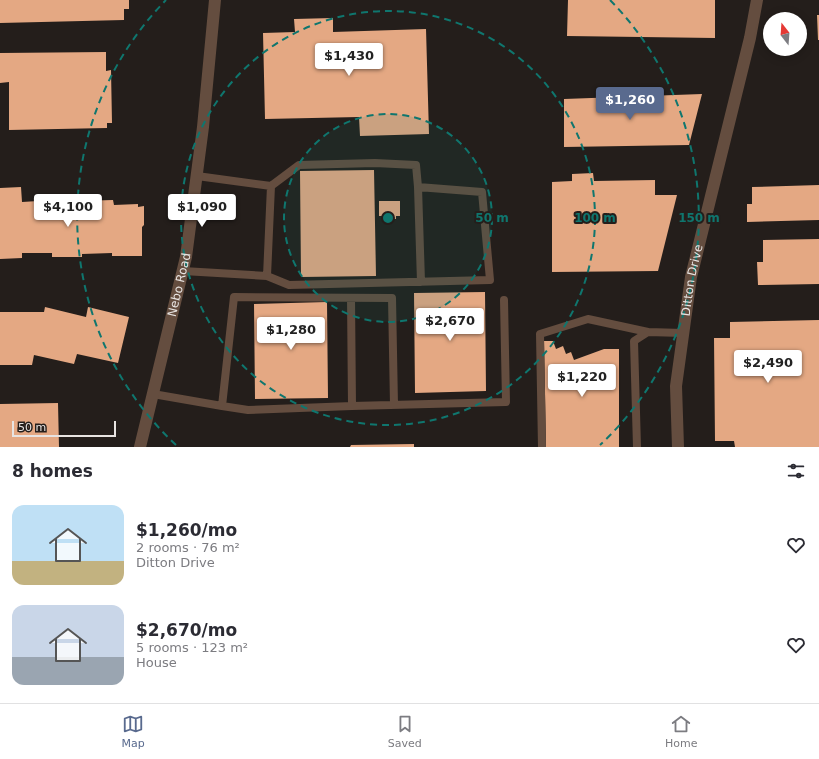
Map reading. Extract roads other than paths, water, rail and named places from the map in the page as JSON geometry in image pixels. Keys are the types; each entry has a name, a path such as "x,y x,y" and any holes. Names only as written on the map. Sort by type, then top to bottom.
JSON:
{"street":[{"name":"Nebo Road","path":"140,447 182,271 203,127 215,0"},
{"name":"Ditton Drive","path":"678,447 676,386 691,277 750,38 757,0"}],"lane":[{"path":"197,176 271,186 299,165 375,163 416,165 421,282"},
{"path":"267,276 271,186"},
{"path":"182,271 267,276 289,286 490,280 482,192 418,187"},
{"path":"222,406 234,297 392,298 394,405"},
{"path":"351,298 352,406"},
{"path":"153,394 248,410 506,402 504,300"},
{"path":"542,447 540,334 588,319 648,332 683,333"},
{"path":"637,447 634,341 648,332"}]}
